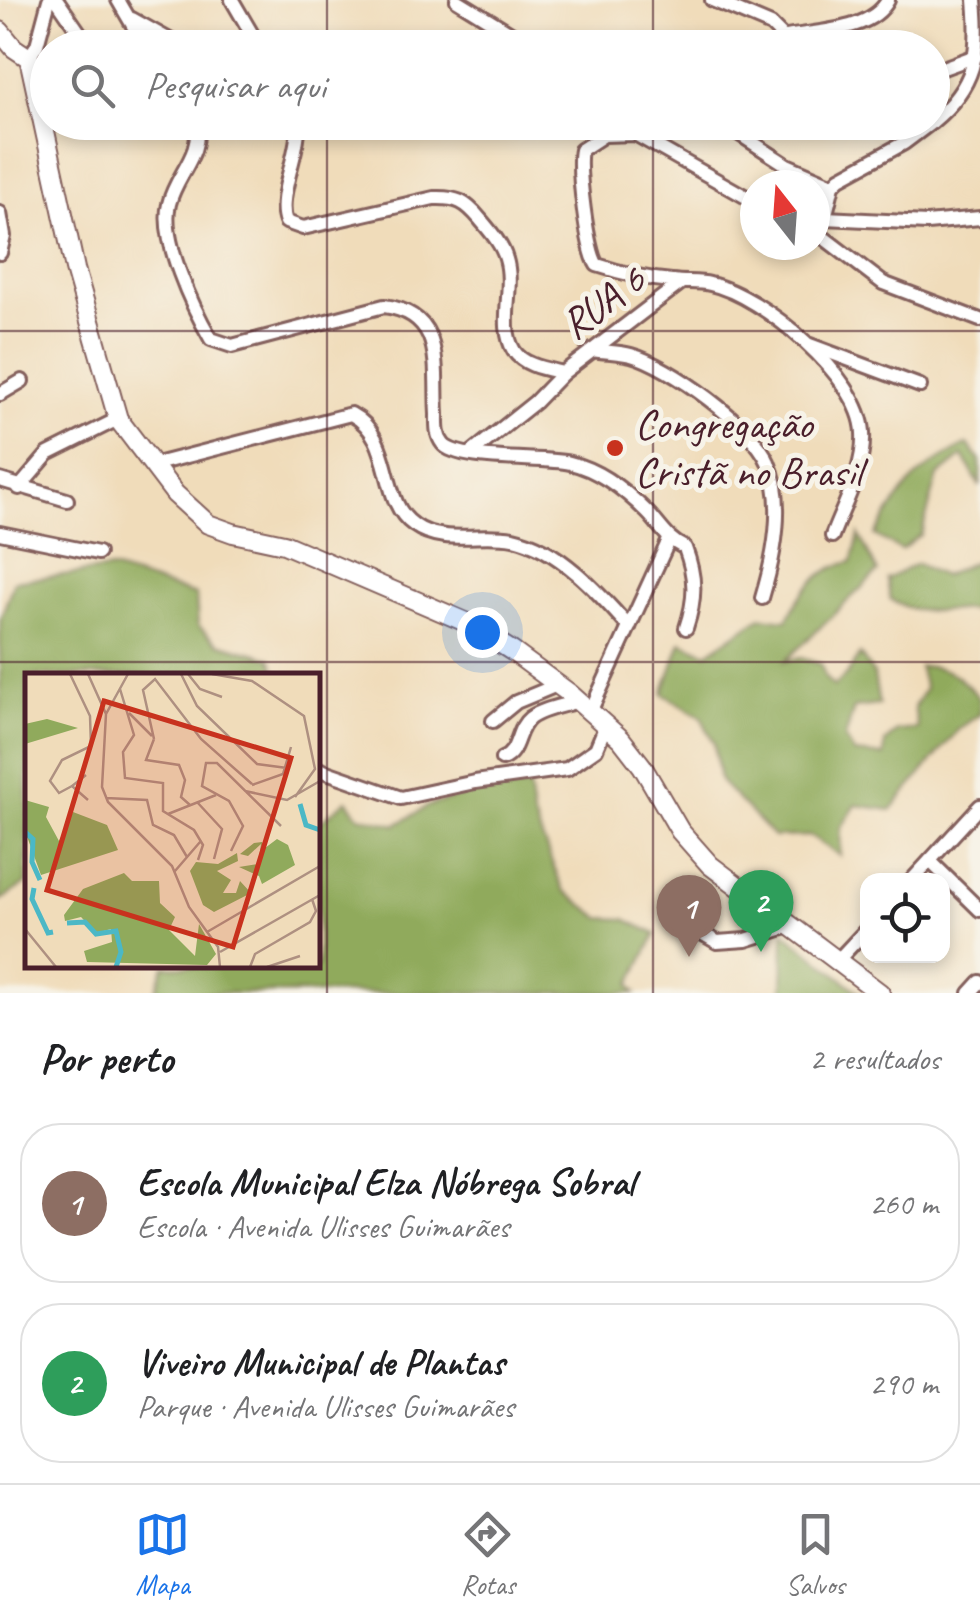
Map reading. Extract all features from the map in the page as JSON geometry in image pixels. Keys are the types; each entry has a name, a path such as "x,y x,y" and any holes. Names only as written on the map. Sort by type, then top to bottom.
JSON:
{"main road":[{"path":"0,31 14,48 30,58"},
{"path":"47,140 75,270 118,419 174,494 208,524 284,544 490,636 606,725 642,766 692,846 710,865 880,993"}],"street":[{"path":"53,0 76,30"},
{"path":"42,30 53,0"},
{"path":"118,0 137,30"},
{"path":"232,0 250,30"},
{"path":"457,0 506,30"},
{"path":"712,0 757,18 774,30"},
{"path":"832,30 878,15 888,0"},
{"path":"950,104 966,88 976,56 976,0"},
{"path":"132,19 152,30"},
{"path":"950,65 976,56"},
{"path":"196,140 172,195 167,218 188,294 211,339 232,346 384,306 404,308 426,327 436,354 437,428 442,442 448,448 470,454 572,463 619,488 648,514 668,540 685,548 696,599 686,628"},
{"path":"298,140 283,208 286,222 302,228 434,198 454,197 470,206 494,235 506,260 506,324 512,348 529,363 563,373"},
{"path":"596,140 581,150 579,179 590,250 597,265 682,282 708,283 746,296 807,344 854,399 863,433 859,464 832,536"},
{"path":"646,140 740,194"},
{"path":"748,140 788,165 834,185"},
{"path":"830,195 834,185 904,140"},
{"path":"0,213 4,236 0,253"},
{"path":"830,224 927,224 980,218"},
{"path":"830,235 883,283 980,320"},
{"name":"RUA 6","path":"470,454 536,402 563,373 682,282"},
{"path":"807,344 920,386"},
{"path":"593,350 630,355 668,371 757,444 772,472 776,504 771,568 762,598"},
{"path":"0,394 22,382"},
{"path":"152,465 351,414 372,429 398,502 416,527 428,533 499,536 533,545 580,578 629,627"},
{"path":"19,488 48,454 118,419"},
{"path":"0,480 67,500"},
{"path":"0,533 98,553"},
{"path":"502,758 513,752 530,718 584,707 629,627 668,540"},
{"path":"493,721 516,702 557,684"},
{"path":"320,770 400,798 474,782 567,770 596,749 606,725"},
{"path":"918,873 980,806"},
{"path":"930,861 980,910"},
{"path":"662,910 716,942 746,940 790,926"},
{"path":"837,961 860,937"},
{"path":"970,993 980,982"}],"green space":[{"path":"968,444 980,461 980,487 963,456 938,476 921,535 901,550 875,535 913,481"},
{"path":"859,535 878,572 785,661 801,658 821,664 825,678 834,687 860,654 874,675 879,705 854,708 845,738 854,753 884,756 885,742 897,731 918,729 914,707 925,689 919,667 946,670 961,679 980,699 980,714 959,729 891,810 856,805 841,828 840,856 811,836 774,837 720,781 714,743 701,717 663,694 681,642 707,653 761,617 787,620 812,582 830,569 852,562"},
{"path":"980,551 980,609 922,611 890,599 887,579 917,564 943,576 978,560"},
{"path":"112,569 196,595 198,626 218,643 271,658 276,673 25,673 25,884 0,901 0,620 14,581"},
{"path":"529,786 533,815 563,890 601,918 625,919 656,934 630,985 636,993 155,993 163,968 320,968 320,821 347,800 359,816 396,825 428,806 473,792"},
{"path":"784,932 860,993 783,993"}],"place":[{"name":"Congregação Cristã no Brasil","path":"615,448"},
{"name":"Viveiro Municipal de Plantas","path":"761,952"},
{"name":"Escola Municipal Elza Nóbrega Sobral","path":"689,957"}]}
